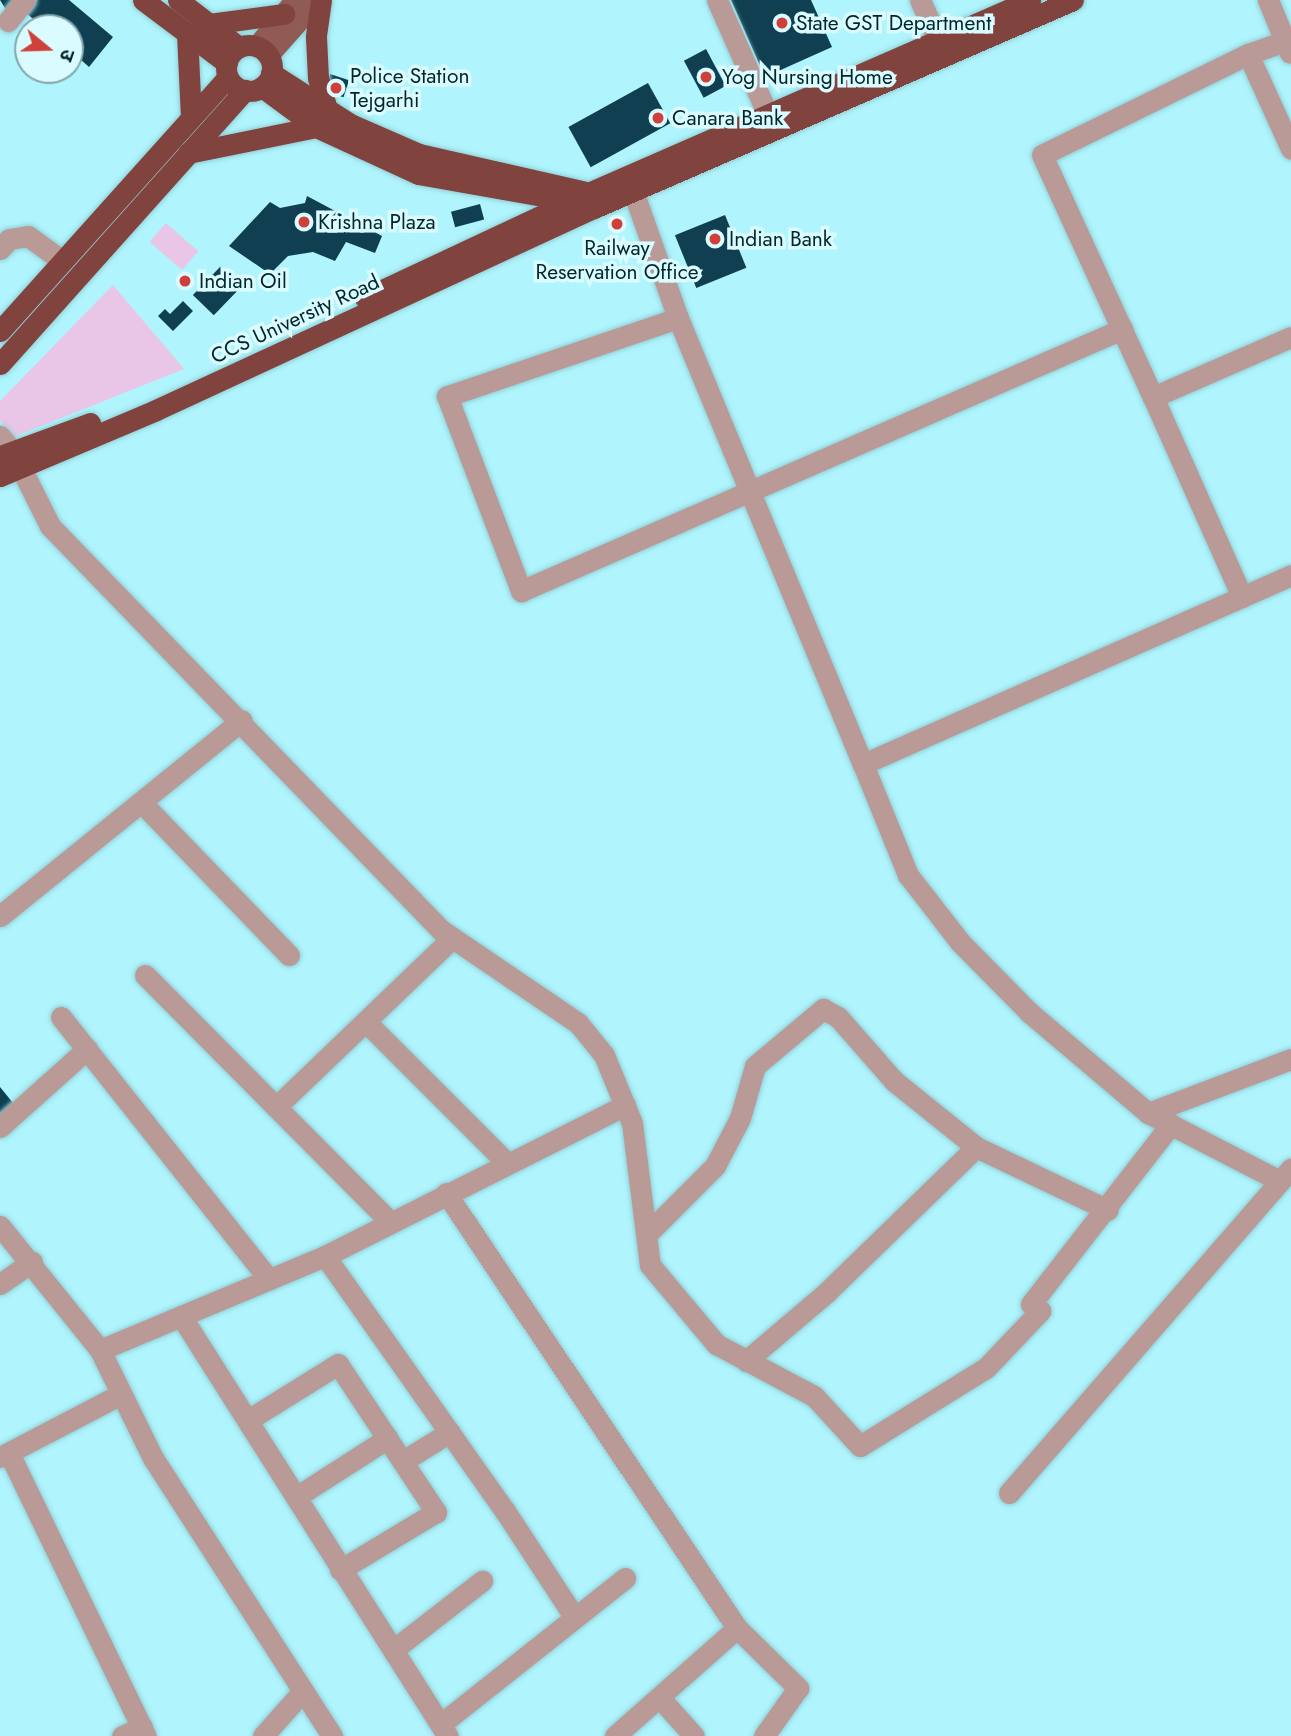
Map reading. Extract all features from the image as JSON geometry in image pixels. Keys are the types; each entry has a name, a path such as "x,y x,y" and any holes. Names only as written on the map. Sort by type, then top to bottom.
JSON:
{"highway":[{"path":"143,0 187,33 250,67 322,119 418,174 593,201"},
{"path":"178,0 209,24 250,67"},
{"path":"319,0 316,37 322,119"},
{"name":"CCS University Road","path":"0,476 8,453 91,423 271,350 593,201 768,115 1030,0"},
{"name":"CCS University Road","path":"593,201 633,191 1073,0"},
{"path":"209,24 289,7"},
{"path":"187,33 191,117"},
{"path":"0,331 191,117 250,67"},
{"path":"0,364 188,153 250,67"},
{"path":"188,153 322,119"}],"main road":[{"path":"250,67 319,0"},
{"path":"250,67 289,7"}],"street":[{"path":"8,21 24,0"},
{"path":"716,0 768,115"},
{"path":"920,0 939,40"},
{"path":"1242,597 1042,155 1248,54 1289,45 1268,0"},
{"path":"1248,54 1291,149"},
{"path":"633,191 678,318 908,875 960,942 1030,1013 1148,1113 1285,1175 1009,1493"},
{"path":"0,249 9,239 28,236 61,260"},
{"path":"678,318 447,396 522,591 1122,328"},
{"path":"1153,397 1291,337"},
{"path":"8,453 50,526 452,938 578,1023 604,1055 632,1123 650,1265 687,1313 716,1344 814,1396 860,1446 986,1368 1040,1311 1031,1304 1108,1210 1171,1125"},
{"path":"863,764 1291,575"},
{"path":"0,916 242,720"},
{"path":"141,802 289,955"},
{"path":"276,1107 452,938"},
{"path":"145,975 390,1222"},
{"path":"647,1234 715,1166 740,1118 755,1066 822,1009 838,1017 894,1081 976,1147 1108,1210"},
{"path":"61,1017 269,1279"},
{"path":"366,1022 507,1163"},
{"path":"0,1127 87,1049"},
{"path":"1148,1113 1291,1059"},
{"path":"100,1350 325,1256 625,1105"},
{"path":"746,1361 827,1292 976,1147"},
{"path":"446,1193 737,1629 798,1688 764,1736"},
{"path":"0,1226 32,1262 100,1350 153,1458 332,1736"},
{"path":"325,1256 450,1433 573,1615"},
{"path":"0,1284 32,1262"},
{"path":"181,1316 340,1570 445,1730 573,1615 625,1578"},
{"path":"248,1420 338,1364 436,1511 340,1570"},
{"path":"121,1394 5,1455 136,1733"},
{"path":"403,1461 450,1433"},
{"path":"296,1497 388,1438"},
{"path":"393,1650 482,1581"},
{"path":"615,1736 737,1629"},
{"path":"263,1736 303,1690"},
{"path":"659,1697 694,1736"}],"shaded area":[{"path":"166,223 198,251 182,270 150,242"},
{"path":"113,285 184,369 11,438 0,420 0,401"}],"building":[{"path":"0,0 19,0 8,13"},
{"path":"37,0 69,0 113,37 89,67 84,63 84,14 26,13"},
{"name":"State GST Department","path":"731,0 811,0 832,47 765,77"},
{"path":"706,49 726,86 704,98 684,61"},
{"path":"330,74 349,80 343,97 324,91"},
{"path":"648,83 670,123 591,167 568,127"},
{"name":"Krishna Plaza","path":"307,196 382,236 375,253 346,242 335,261 313,252 288,256 270,274 229,246 270,202 280,208 305,203"},
{"path":"480,204 484,219 455,227 451,212"},
{"path":"725,215 746,268 696,288 675,235"},
{"path":"220,267 241,287 214,315 193,295"},
{"path":"183,301 193,311 173,331 158,316 165,309 170,314"},
{"path":"0,1087 13,1103 0,1115"}],"place":[{"name":"State GST Department","path":"782,23"},
{"name":"Yog Nursing Home","path":"706,77"},
{"name":"Police Station Tejgarhi","path":"336,88"},
{"name":"Canara Bank","path":"658,118"},
{"name":"Krishna Plaza","path":"304,222"},
{"name":"Railway Reservation Office","path":"617,224"},
{"name":"Indian Bank","path":"715,239"},
{"name":"Indian Oil","path":"185,281"}]}
